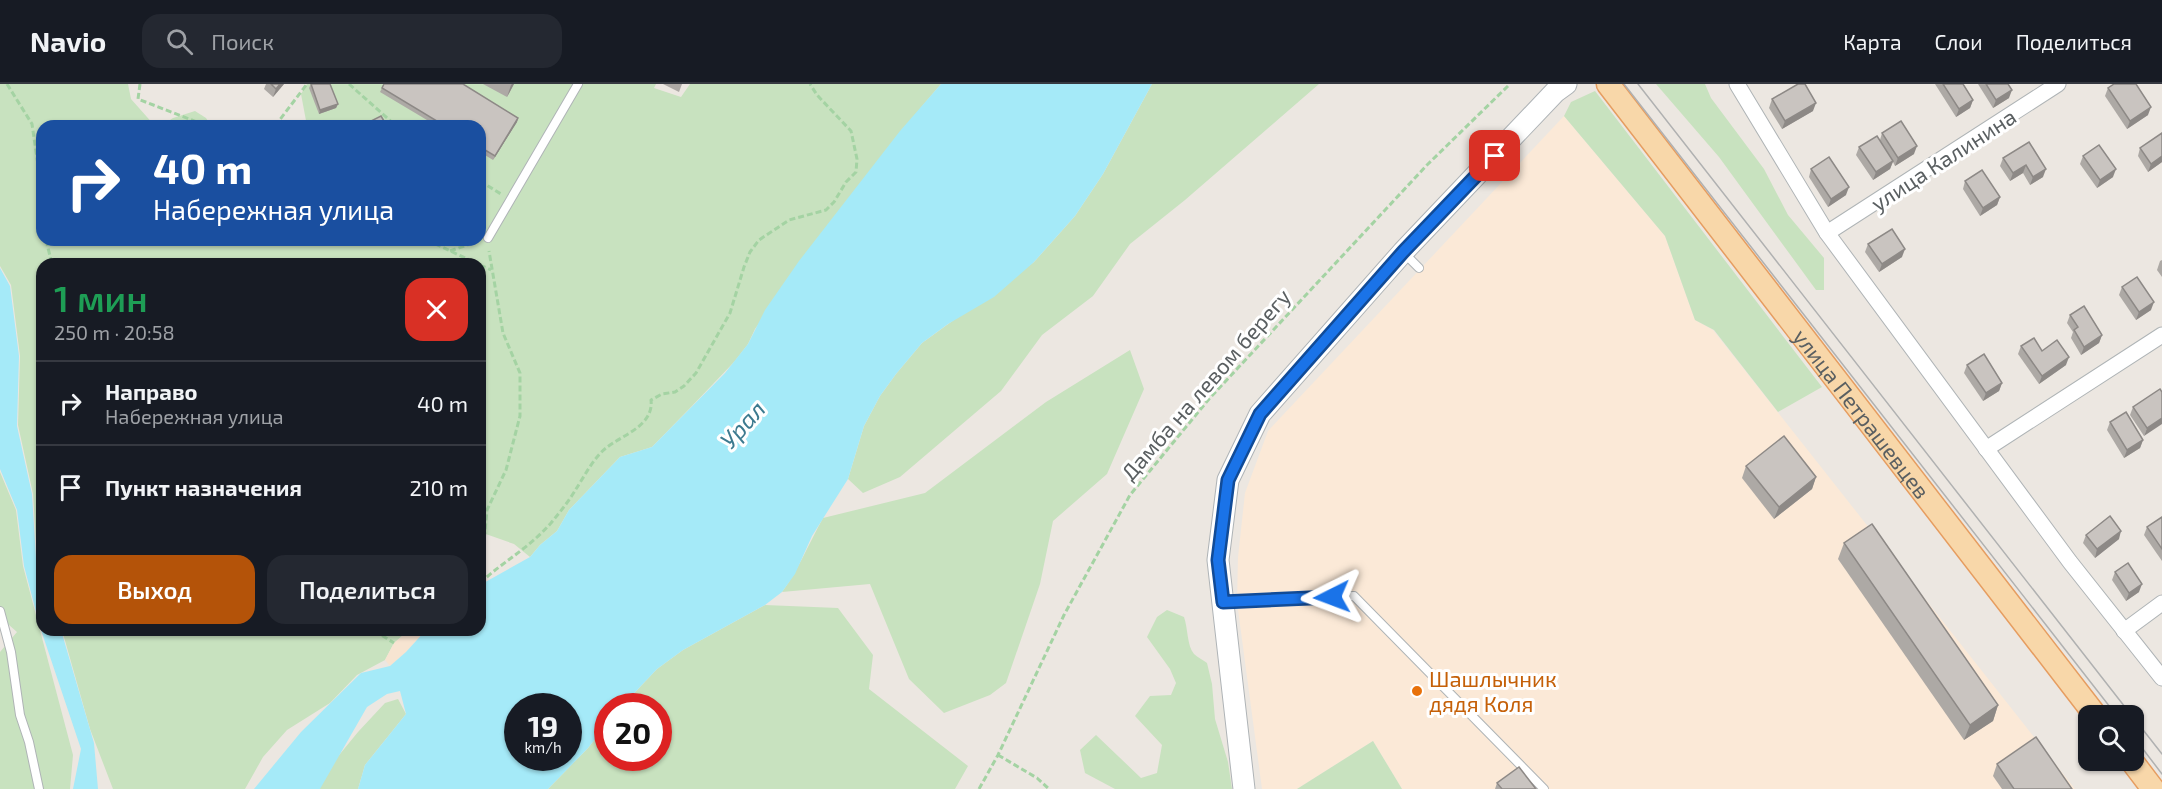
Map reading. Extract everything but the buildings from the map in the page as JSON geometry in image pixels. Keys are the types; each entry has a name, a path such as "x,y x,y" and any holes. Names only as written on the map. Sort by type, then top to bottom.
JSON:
{"main road":[{"path":"1244,789 1218,560 1228,480 1260,414 1403,252 1555,92 1566,84"},
{"name":"улица Петрашевцев","path":"1608,84 2087,705"},
{"path":"2139,771 2153,789"}],"street":[{"path":"1737,84 1827,233 1986,449 2162,678"},
{"name":"улица Калинина","path":"1827,233 2058,84"},
{"path":"1986,449 2162,335"},
{"path":"2124,631 2162,603"}],"lane":[{"path":"488,238 578,84"},
{"path":"1403,252 1419,268"},
{"path":"1223,602 1354,596 1544,789"},
{"path":"0,611 11,652 20,716 29,742 39,789"}],"path":[{"path":"7,84 32,124 36,151"},
{"path":"140,84 138,99 192,120"},
{"path":"280,120 307,84"},
{"path":"349,84 389,120"},
{"path":"486,577 534,543 567,504 587,471 605,448 628,436 649,416 651,400 662,394 675,392 696,373 730,313 744,267 750,252 759,240 789,220 826,210 856,172 857,159 851,131 817,95 810,84"},
{"name":"Дамба на левом берегу","path":"979,789 998,755 1064,615 1130,495 1209,399 1426,165 1510,84"},
{"path":"486,185 510,200"},
{"path":"486,520 487,510 506,470 520,416 520,373 502,333 488,238"},
{"path":"439,246 466,258"},
{"path":"450,251 465,246"},
{"path":"486,268 491,270"},
{"path":"382,636 394,644"},
{"path":"998,755 1037,778 1049,789"}],"shaded area":[{"path":"1564,116 1665,236 1695,320 1713,330 2075,789 1402,789 1373,741 1297,789 1262,789 1237,602 1238,557 1245,493 1268,431"}],"green space":[{"path":"0,84 128,84 131,99 150,120 36,120 36,246 486,246 486,120 306,120 301,94 307,84 383,84 398,89 404,84 656,84 654,88 681,97 690,84 941,84 845,204 755,329 748,344 735,361 652,447 620,457 569,510 557,531 530,557 514,544 486,534 486,258 36,258 36,542 33,494 18,425 20,356 11,285 0,266"},
{"path":"1152,84 1319,84 1185,200 1130,244 1093,296 1042,335 1001,391 900,477 863,493 848,479 864,426 880,396 922,343 1034,262 1075,216 1103,174"},
{"path":"1656,84 1705,84 1711,98 1764,169 1788,215 1824,258 1824,290 1816,290 1719,157"},
{"path":"1595,91 1822,387 1778,412 1714,330 1695,320 1665,236 1564,116 1571,102"},
{"path":"195,111 207,120 170,120"},
{"path":"1130,350 1144,389 1107,474 1053,521 1040,584 1006,683 990,695 944,713 909,679 870,584 782,592 823,518 925,493 1046,402"},
{"path":"0,472 16,510 23,566 36,615 36,636 42,636 73,755 70,789 0,789 0,652 17,632 0,617"},
{"path":"765,605 838,608 873,655 869,689 968,766 955,789 548,789 566,771 582,771 582,754 594,740 594,771 672,771 672,693 634,693 657,669 683,650"},
{"path":"1167,610 1184,617 1192,651 1207,663 1212,684 1215,719 1228,762 1232,789 1115,789 1085,773 1080,750 1096,735 1141,778 1157,773 1162,745 1135,716 1150,696 1171,695 1176,683 1170,669 1147,637 1157,617"},
{"path":"64,636 402,636 394,643 385,660 357,675 330,703 287,730 263,757 245,789 113,789 90,729"},
{"path":"398,699 406,714 365,765 358,789 315,789 358,732 385,703"},
{"path":"1373,741 1402,789 1297,789"}],"sand":[{"path":"402,636 421,636 390,666 385,660 394,643"}],"water":[{"name":"Урал","path":"941,84 1152,84 1103,174 1075,216 1034,262 994,297 948,324 922,343 896,374 880,396 864,426 848,479 812,536 795,574 782,592 765,605 683,650 657,669 634,693 594,693 594,740 582,754 582,693 504,693 504,771 566,771 548,789 358,789 365,765 406,714 400,691 387,694 367,707 320,789 254,789 301,732 361,673 390,666 421,636 486,636 486,582 530,557 557,531 569,510 620,457 652,447 725,373 748,344 765,310 799,261 900,131"},
{"path":"0,268 10,286 19,356 17,426 32,494 36,558 36,612 24,566 17,510 0,469"},
{"path":"43,636 63,636 94,743 98,789 73,789 81,749"}],"tram line":[{"path":"1624,84 2108,705"},
{"path":"1638,84 2123,705"},
{"path":"2144,731 2162,754"},
{"path":"2144,750 2162,774"}],"place":[{"name":"Шашлычник дядя Коля","path":"1417,691"}],"route":[{"path":"1332,597 1223,602 1218,560 1228,480 1260,414 1403,252 1495,156"}]}
